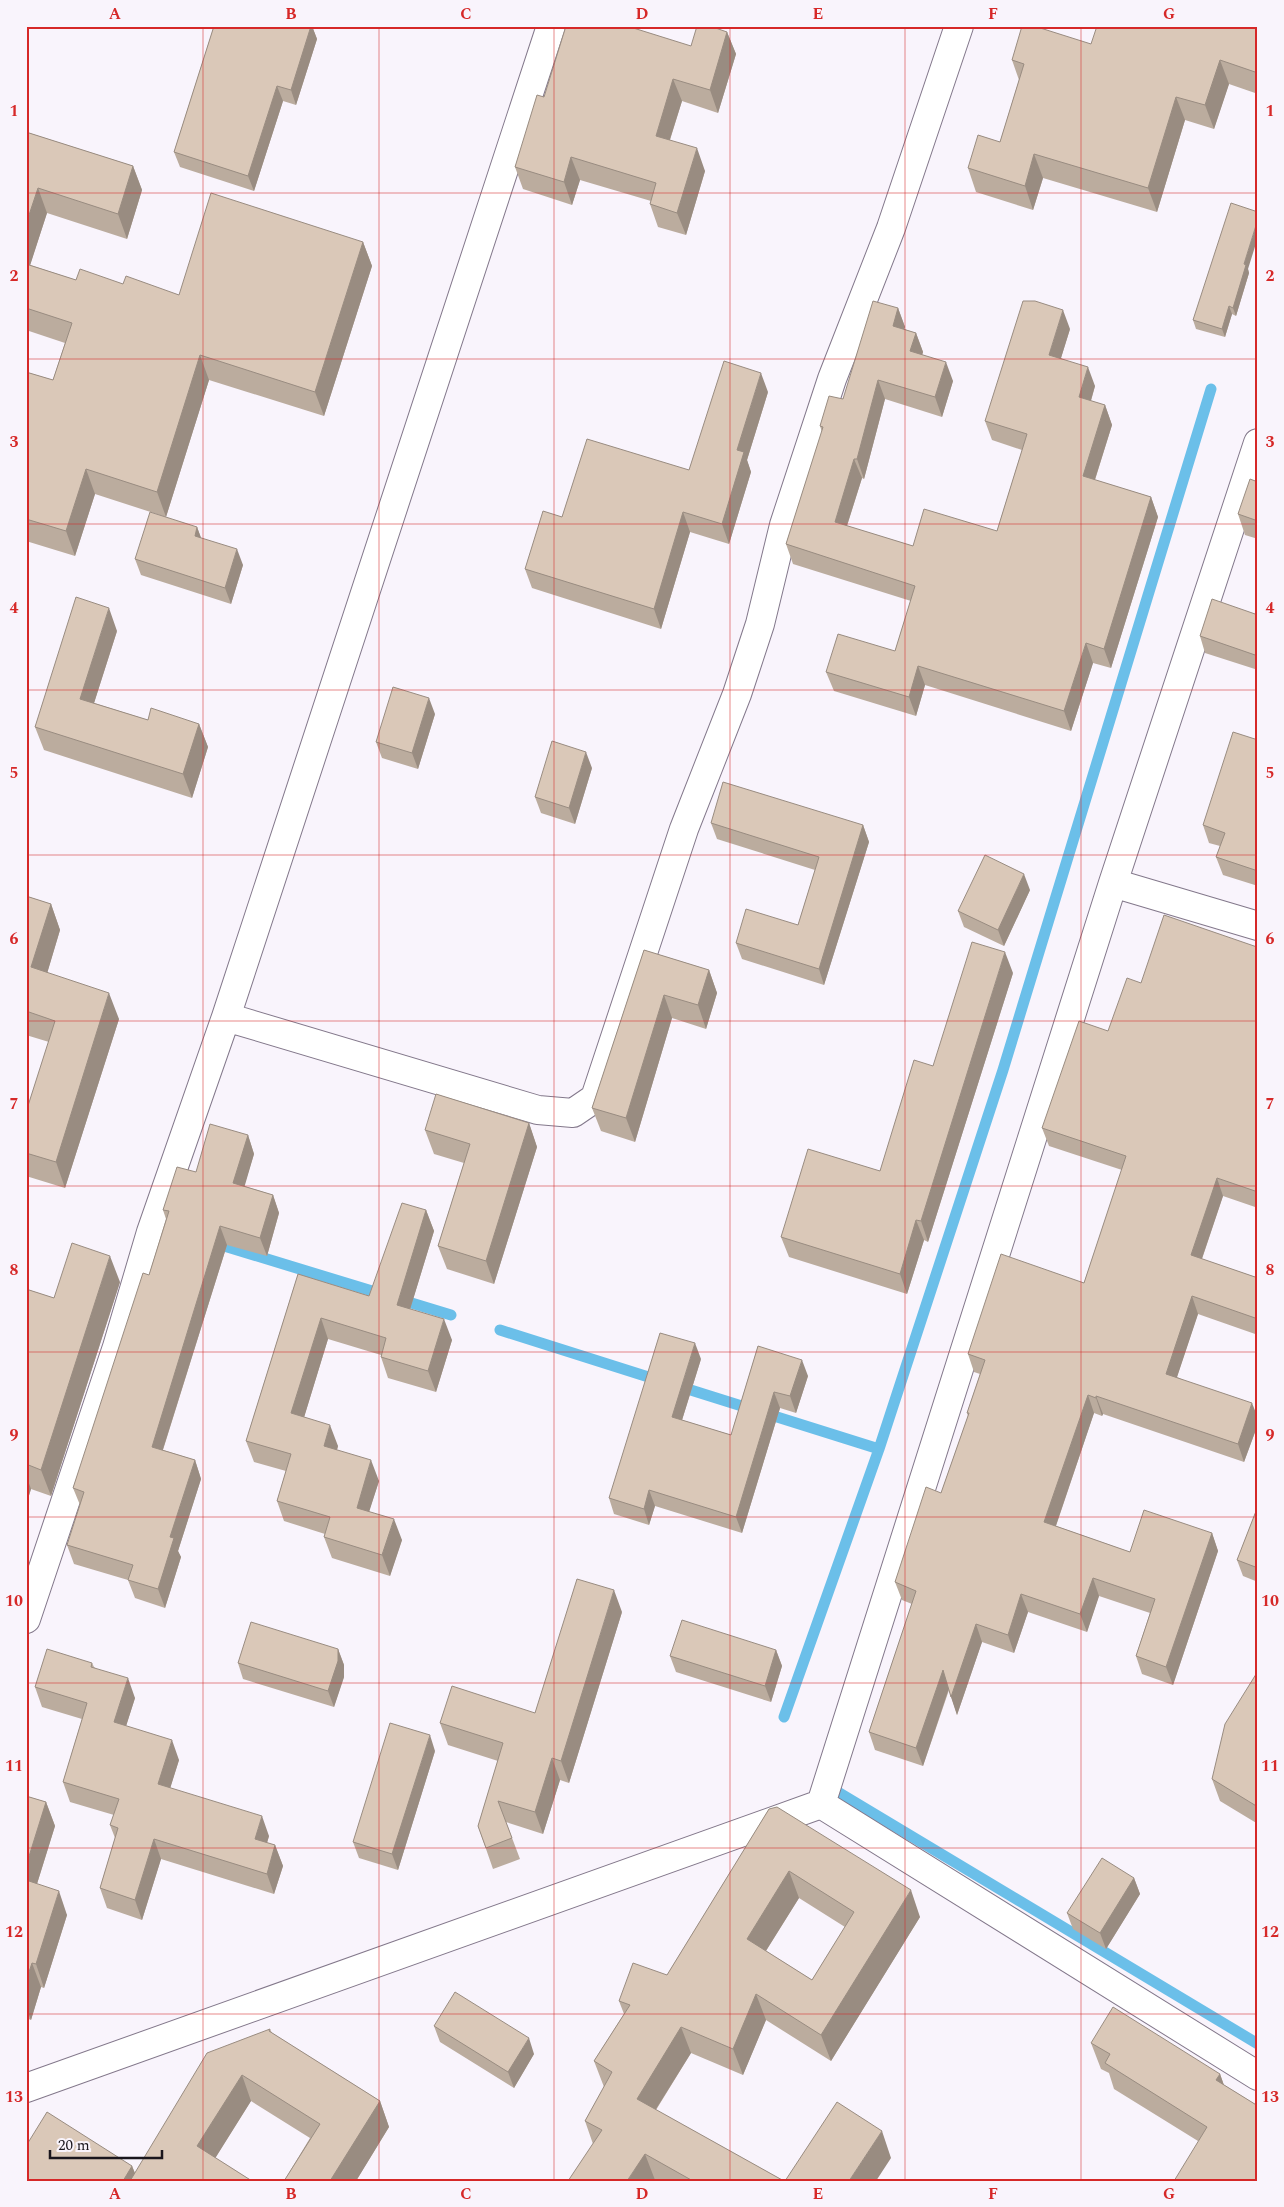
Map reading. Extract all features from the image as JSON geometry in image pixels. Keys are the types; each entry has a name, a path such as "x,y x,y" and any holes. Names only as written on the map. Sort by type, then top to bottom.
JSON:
{"street":[{"path":"26,1619 117,1347 162,1198 226,1017 551,26"},
{"path":"226,1017 538,1110 573,1113 595,1098 684,829 737,694 760,624 784,525 832,379 891,228 960,26"},
{"path":"821,1804 1113,883 1258,443"},
{"path":"1113,883 1258,926"},
{"path":"821,1804 1258,2076"},
{"path":"26,2088 821,1804"}],"building":[{"path":"214,26 311,26 291,90 277,86 248,176 174,152"},
{"path":"566,26 627,26 691,46 697,26 710,26 727,32 710,90 673,79 656,136 697,148 677,213 650,204 656,183 571,157 564,182 515,167 537,95 544,97"},
{"path":"1022,26 1034,26 1091,44 1097,26 1258,26 1258,73 1220,60 1205,105 1176,97 1148,188 1034,154 1025,186 968,168 978,135 1000,142 1024,64 1012,60"},
{"path":"26,132 133,166 118,214 38,188 26,224"},
{"path":"211,193 363,242 315,392 200,355 157,492 86,469 66,531 26,519 26,372 53,380 72,323 26,308 26,264 76,280 80,269 123,284 126,276 179,295"},
{"path":"1231,203 1258,212 1258,219 1233,308 1229,306 1222,329 1193,320"},
{"path":"873,301 898,308 893,326 916,333 910,351 946,362 935,397 878,380 857,459 854,459 835,522 913,546 924,509 997,531 1027,434 985,421 1023,301 1035,301 1063,310 1049,355 1088,367 1079,397 1105,405 1083,476 1151,497 1104,649 1086,643 1064,711 918,666 909,697 826,672 838,634 895,651 915,586 786,544 823,427 820,426 829,396 843,399"},
{"path":"724,361 761,373 737,450 744,452 722,524 683,512 654,609 525,569 543,511 562,517 587,439 689,470"},
{"path":"1250,479 1258,482 1258,521 1238,514"},
{"path":"150,512 197,527 195,536 237,549 225,588 135,559"},
{"path":"76,597 109,608 80,699 148,720 151,708 199,724 183,774 35,727"},
{"path":"1212,599 1258,615 1258,656 1200,636"},
{"path":"393,687 429,698 412,753 376,742"},
{"path":"1233,732 1258,740 1258,871 1216,857 1225,833 1203,825"},
{"path":"552,741 586,752 569,808 535,797"},
{"path":"723,782 863,825 819,969 736,943 746,909 798,925 819,857 711,823"},
{"path":"985,855 1024,874 998,930 958,911"},
{"path":"26,896 51,904 31,967 109,993 56,1162 26,1153 26,1112 55,1021 26,1011"},
{"path":"1164,915 1258,946 1258,1192 1217,1178 1191,1255 1258,1278 1258,1319 1192,1296 1166,1374 1252,1403 1238,1444 1096,1396 1096,1398 1088,1395 1044,1522 1130,1552 1144,1510 1212,1533 1166,1667 1136,1656 1155,1599 1093,1578 1080,1614 1021,1594 1008,1635 976,1624 951,1697 943,1670 916,1748 869,1732 916,1591 895,1582 926,1487 941,1493 969,1413 967,1413 985,1360 968,1354 1001,1254 1084,1283 1126,1156 1042,1128 1079,1021 1108,1031 1127,978 1141,983"},
{"path":"972,942 1005,952 921,1221 916,1220 900,1274 781,1237 808,1149 880,1171 914,1060 933,1066"},
{"path":"644,950 709,970 698,1005 664,995 626,1118 592,1108"},
{"path":"436,1094 529,1123 486,1261 438,1246 470,1144 425,1130"},
{"path":"210,1124 248,1135 233,1183 273,1195 260,1238 220,1226 152,1447 195,1460 170,1537 174,1538 158,1589 128,1580 133,1565 67,1545 84,1492 73,1488 143,1273 149,1275 169,1211 163,1210 177,1167 196,1172"},
{"path":"402,1203 426,1210 397,1305 444,1319 428,1371 381,1357 386,1338 321,1318 291,1413 330,1425 324,1446 371,1460 357,1508 394,1519 382,1555 324,1537 330,1517 277,1501 291,1454 246,1441 298,1274 369,1296"},
{"path":"72,1243 110,1256 41,1470 26,1464 26,1289 54,1298"},
{"path":"660,1333 695,1343 672,1417 731,1435 758,1346 802,1360 790,1396 774,1392 736,1517 649,1490 644,1509 609,1498"},
{"path":"1258,1506 1258,1568 1237,1560"},
{"path":"577,1579 614,1590 561,1761 552,1758 535,1812 498,1801 512,1838 486,1848 478,1826 503,1743 440,1723 452,1686 535,1713"},
{"path":"682,1620 776,1650 765,1686 670,1656"},
{"path":"251,1622 338,1649 338,1661 328,1691 238,1663"},
{"path":"47,1649 92,1663 91,1667 128,1678 114,1722 172,1740 158,1784 262,1816 255,1839 275,1845 267,1874 154,1839 135,1900 100,1888 118,1828 110,1825 119,1799 63,1782 87,1703 35,1687"},
{"path":"1258,1671 1258,1807 1212,1779 1225,1724"},
{"path":"390,1723 430,1735 392,1854 353,1842"},
{"path":"26,1796 46,1802 26,1866"},
{"path":"777,1807 911,1890 821,2035 756,1994 733,2049 681,2027 637,2099 784,2181 693,2181 645,2154 627,2181 568,2181 602,2130 585,2121 612,2072 594,2061 630,2005 619,2001 633,1963 667,1975 769,1809","holes":["789,1871 854,1912 812,1980 747,1939"]},
{"path":"1102,1858 1134,1878 1100,1933 1067,1913"},
{"path":"26,1880 59,1891 36,1964 32,1963 26,1981"},
{"path":"455,1992 529,2038 508,2072 434,2026"},
{"path":"1113,2007 1220,2074 1216,2080 1258,2106 1258,2181 1174,2181 1207,2127 1105,2063 1110,2054 1091,2043"},
{"path":"270,2029 269,2031 380,2101 330,2181 284,2181 320,2124 242,2075 197,2146 252,2181 130,2181 207,2053"},
{"path":"837,2102 882,2131 849,2181 785,2181"},
{"path":"47,2112 132,2166 123,2181 26,2181 26,2146"}],"waterway":[{"path":"784,1717 879,1449 1003,1070 1211,389"},
{"path":"211,1242 451,1315"},
{"path":"500,1330 661,1381"},
{"path":"678,1386 879,1449"},
{"path":"826,1785 1258,2044"}]}
